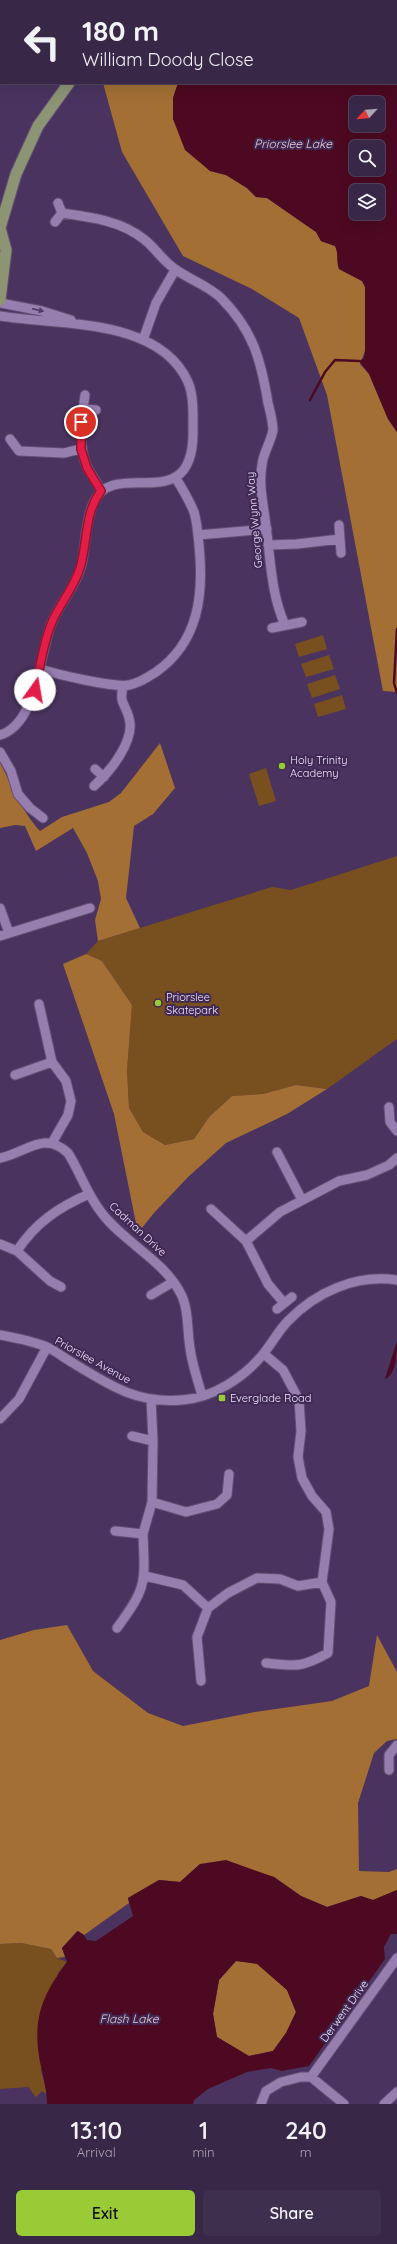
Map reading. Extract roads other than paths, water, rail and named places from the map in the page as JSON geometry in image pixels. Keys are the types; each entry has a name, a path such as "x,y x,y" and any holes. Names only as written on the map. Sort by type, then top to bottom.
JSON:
{"main road":[{"path":"0,300 6,250 0,234 16,174 38,126 68,84"}],"street":[{"path":"54,222 62,213 58,203"},
{"name":"George Wynn Way","path":"62,213 113,223 134,232 156,250 175,270 196,280 220,297 238,317 258,353 263,372 273,430 262,464 262,492 273,588 279,611 285,625"},
{"path":"144,340 156,303 175,270"},
{"path":"0,303 42,311 144,340 156,346 175,360 188,383 193,419 192,456 185,468 175,477 166,482 121,483 101,491 94,501 80,567 72,587 48,630 35,690 21,719 6,734 0,735"},
{"path":"0,316 88,325"},
{"path":"85,395 81,449 87,468 101,491"},
{"path":"83,409 96,410"},
{"path":"10,439 19,451 64,453 81,449"},
{"path":"40,669 61,676 123,686 138,683 170,662 185,644 194,621 200,590 201,566 194,512 175,477"},
{"path":"339,525 341,553"},
{"path":"198,535 267,529"},
{"path":"268,545 297,544 340,539"},
{"path":"272,628 302,622"},
{"path":"94,786 104,777 125,745 130,731 130,718 120,699 123,686"},
{"path":"0,752 12,771 18,794 30,808 43,818"},
{"path":"95,769 104,777"},
{"path":"0,908 4,934 90,908"},
{"path":"0,1158 9,1156 31,1146 52,1143 68,1115 71,1101 66,1081 52,1062 39,1007 50,1008"},
{"path":"15,1075 52,1062"},
{"path":"389,1107 390,1122 397,1131"},
{"name":"Cadman Drive","path":"52,1143 61,1146 68,1153 89,1194 110,1223 154,1261 173,1282 182,1296 188,1322 189,1348 202,1396"},
{"path":"277,1152 302,1200"},
{"path":"246,1241 280,1212 339,1181 367,1175 389,1165 397,1158"},
{"path":"17,1251 27,1235 41,1222 63,1205 89,1194"},
{"path":"211,1209 246,1241 281,1306 292,1297"},
{"path":"0,1244 17,1251 50,1281 61,1287"},
{"name":"Priorslee Avenue","path":"0,1335 18,1338 48,1347 122,1392 151,1399 183,1400 202,1396 223,1388 244,1374 264,1354 287,1322 327,1291 370,1280 397,1280"},
{"path":"150,1295 173,1282"},
{"path":"0,1419 19,1399 48,1347"},
{"path":"264,1354 283,1370 299,1400 301,1431 298,1457 302,1478 312,1496 326,1512 329,1529 322,1582 331,1602 328,1653 308,1664 296,1666 266,1663"},
{"path":"117,1628 136,1601 145,1576 143,1534 152,1502 153,1441 151,1399"},
{"path":"132,1436 153,1441"},
{"path":"152,1502 186,1512 217,1504 227,1495 229,1474"},
{"path":"115,1531 143,1534"},
{"path":"145,1576 183,1586 208,1608"},
{"path":"201,1681 197,1637 208,1608 228,1593 257,1578 280,1579 298,1586 322,1582"},
{"path":"389,1770 389,1755 397,1745"},
{"name":"Derwent Drive","path":"311,2077 397,1958"},
{"path":"261,2104 266,2091 281,2082 301,2077 311,2077 344,2104"},
{"path":"384,2104 397,2092"}],"water":[{"name":"Priorslee Lake","path":"178,84 397,84 397,432 388,419 369,374 359,361 364,358 365,351 365,287 362,281 339,269 335,246 321,241 316,232 267,198 256,197 247,188 226,175 210,171 185,150 173,119 173,98"},
{"path":"397,1341 396,1363 392,1373 385,1379"},
{"name":"Flash Lake","path":"226,1860 274,1877 301,1896 327,1907 361,1896 373,1900 397,1890 397,1934 391,1934 384,1947 385,1959 309,2066 282,2071 271,2068 247,2072 208,2089 194,2100 193,2104 47,2104 46,2088 38,2047 38,2021 45,1997 58,1974 67,1962 62,1948 78,1931 84,1935 87,1940 96,1941 133,1916 128,1898 159,1880 180,1882 200,1864","holes":["236,1961 257,1964 287,1990 296,2012 286,2033 273,2051 249,2056 217,2037 213,2014 219,1980"]}],"waterway":[{"path":"310,400 325,372 335,360 359,361"},
{"path":"397,629 394,683 397,693"}],"place":[{"name":"Holy Trinity Academy","path":"282,766"},
{"name":"Priorslee Skatepark","path":"158,1003"},
{"name":"Everglade Road","path":"222,1398"}]}
